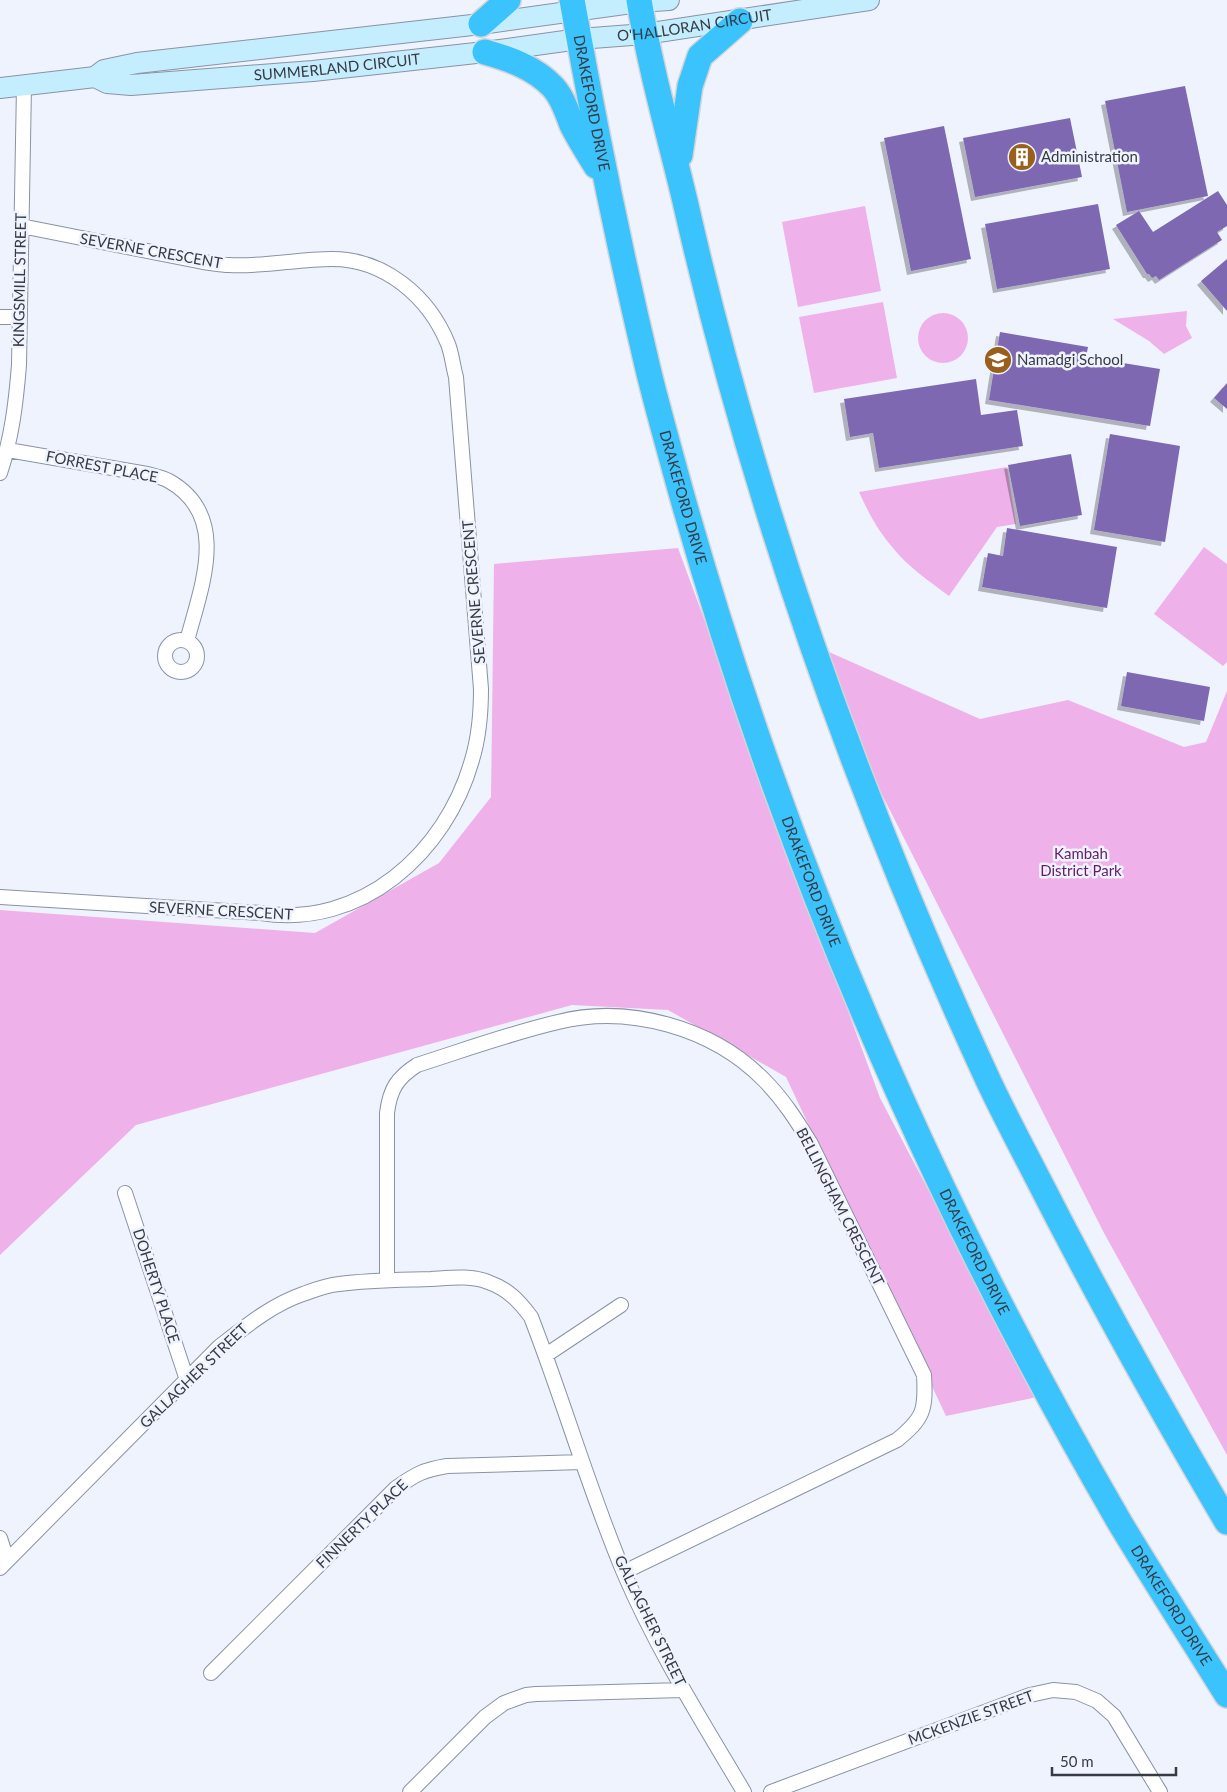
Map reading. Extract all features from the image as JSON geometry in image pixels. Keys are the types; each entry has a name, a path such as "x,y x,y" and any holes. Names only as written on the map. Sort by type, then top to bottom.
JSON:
{"highway":[{"path":"481,24 508,0"},
{"path":"639,1 706,295 740,420 777,543 822,676 857,771 898,874 989,1082 1082,1267 1227,1522"},
{"name":"DRAKEFORD DRIVE","path":"574,6 592,112 648,372 697,550 735,672 770,774 835,946 901,1098 952,1207 1006,1315 1062,1420 1122,1525 1227,1694"},
{"path":"677,169 690,86 700,56 740,20"},
{"path":"485,52 515,61 538,75 554,88 564,104 573,127 607,185"}],"street":[{"name":"O'HALLORAN CIRCUIT","path":"574,6 669,0"},
{"name":"O'HALLORAN CIRCUIT","path":"579,39 645,34 869,0"},
{"name":"SUMMERLAND CIRCUIT","path":"95,77 104,70 137,63 481,24 574,6"},
{"name":"SUMMERLAND CIRCUIT","path":"0,88 95,77 107,82 131,85 313,72 579,39"},
{"name":"KINGSMILL STREET","path":"0,473 8,450 16,407 20,317 24,86"},
{"name":"SEVERNE CRESCENT","path":"0,897 261,913 276,916 308,915 341,907 372,893 401,872 439,831 458,798 472,762 477,744 481,707 456,377 445,338 434,316 415,293 391,275 363,263 334,259 230,266 21,226"},
{"path":"0,317 20,317"},
{"name":"FORREST PLACE","path":"8,450 147,474 167,480 185,492 198,509 206,532 208,556 187,640"},
{"name":"BELLINGHAM CRESCENT","path":"387,1280 386,1113 389,1098 395,1084 405,1072 417,1065 560,1021 620,1017 660,1022 697,1035 732,1053 763,1078 777,1093 789,1108 811,1144 924,1376 925,1400 922,1412 914,1426 896,1440 624,1572"},
{"name":"DOHERTY PLACE","path":"125,1193 187,1380"},
{"name":"GALLAGHER STREET","path":"4,1564 219,1347 250,1322 284,1302 302,1294 338,1284 387,1280 463,1278 486,1281 507,1291 516,1298 531,1317 546,1355 582,1462 624,1572 683,1690 744,1792"},
{"path":"546,1355 621,1304"},
{"name":"FINNERTY PLACE","path":"212,1673 396,1488 415,1474 447,1466 582,1462"},
{"path":"0,1538 4,1564"},
{"path":"410,1792 485,1717 504,1703 526,1695 536,1694 683,1690"},
{"name":"MCKENZIE STREET","path":"771,1792 1030,1695 1053,1690 1076,1692 1097,1701 1114,1716 1160,1792"}],"green space":[{"path":"865,206 881,291 798,307 782,222"},
{"path":"883,302 897,378 814,393 799,317"},
{"path":"1187,311 1186,326 1192,338 1164,354 1149,341 1113,319"},
{"path":"938,313 948,313 961,320 968,333 968,343 961,356 948,363 938,363 929,359 922,352 918,343 918,333 922,324 929,317"},
{"path":"1007,467 1016,524 997,527 949,596 919,574 899,555 878,528 859,492"},
{"path":"1204,547 1227,564 1227,662 1223,666 1154,614"},
{"path":"678,548 880,1098 1037,1397 946,1416 786,1077 668,1010 572,1005 136,1125 0,1255 0,910 315,933 439,863 491,797 494,564"},
{"name":"Kambah District Park","path":"829,652 980,719 1068,700 1184,747 1206,742 1227,691 1227,1455 1104,1233 867,765"}],"building":[{"path":"1185,86 1208,196 1127,212 1105,101"},
{"name":"Administration","path":"1070,118 1082,177 975,197 963,138"},
{"path":"944,126 971,259 911,271 884,138"},
{"path":"1218,191 1227,205 1227,226 1217,232 1222,240 1159,280 1156,276 1152,278 1147,274 1116,225 1139,211 1153,232"},
{"path":"1098,204 1110,269 997,289 985,224"},
{"path":"1227,259 1227,311 1201,281"},
{"path":"1000,332 1088,347 1086,357 1160,369 1150,426 989,400"},
{"path":"976,379 981,415 1017,410 1023,446 879,468 873,433 850,437 844,399"},
{"path":"1227,383 1227,409 1214,398"},
{"path":"1110,434 1180,446 1165,542 1094,530"},
{"path":"1071,454 1082,515 1020,526 1008,465"},
{"path":"1007,528 1117,547 1107,608 982,587 988,553 1003,556"},
{"path":"1127,672 1210,687 1204,721 1121,706"}],"place":[{"name":"Administration","path":"1022,157"},
{"name":"Namadgi School","path":"998,360"}]}
